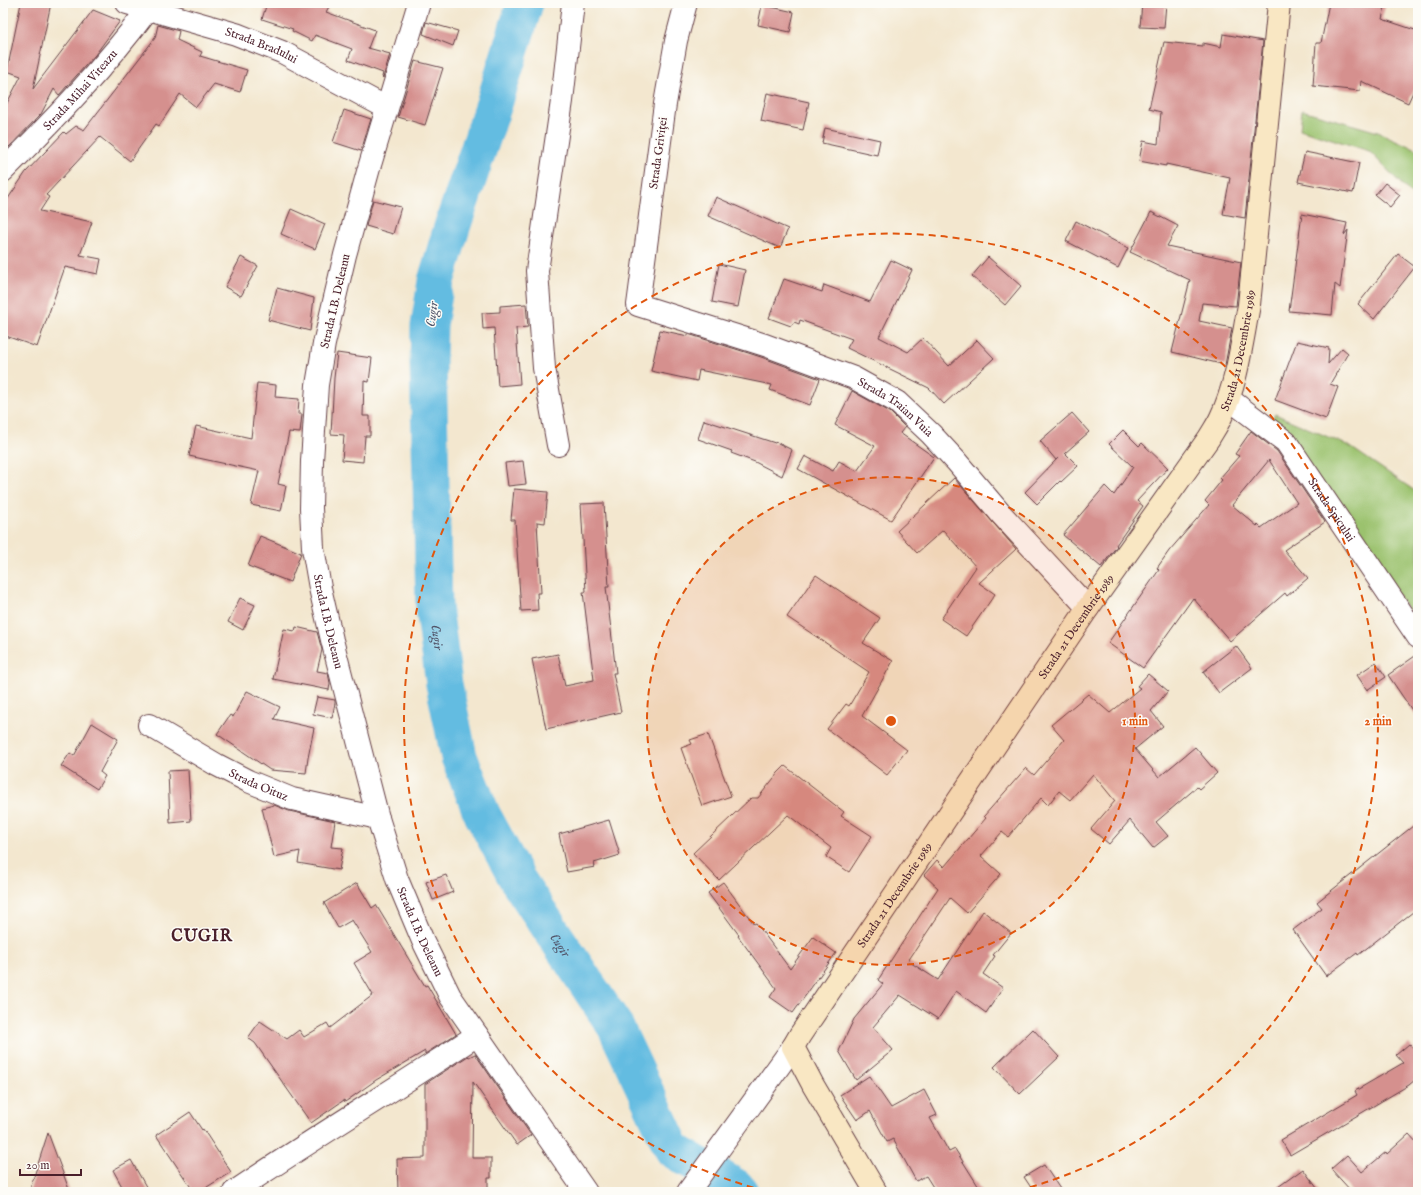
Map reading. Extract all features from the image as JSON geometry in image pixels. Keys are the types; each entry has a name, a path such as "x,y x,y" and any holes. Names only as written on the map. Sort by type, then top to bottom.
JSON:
{"main road":[{"name":"Strada 21 Decembrie 1989","path":"793,1047 1088,608 1209,438 1221,417 1229,399 1241,351 1249,305 1279,3"},
{"path":"793,1047 813,1085 876,1192"}],"street":[{"name":"Strada Bradului","path":"127,3 149,6 236,34 282,52 387,108"},
{"name":"Strada I.B. Deleanu","path":"419,3 345,255 324,344 318,385 312,460 311,508 313,548 320,588 334,648 378,818 397,879 423,941 450,996 586,1192"},
{"path":"558,445 544,368 537,271 562,101 573,3"},
{"name":"Strada Griviței","path":"638,305 664,104 676,41 686,3"},
{"name":"Strada Mihai Viteazu","path":"3,171 31,143 113,53 149,6"},
{"name":"Strada Traian Vuia","path":"638,305 765,345 854,378 897,402 931,434 1001,514 1088,608"},
{"name":"Strada Spicului","path":"1229,399 1286,442 1418,637"},
{"name":"Strada Oituz","path":"149,724 217,765 248,781 284,796 378,818"},
{"path":"234,1192 405,1083 477,1035"},
{"path":"688,1192 793,1047"}],"green space":[{"path":"1302,110 1378,132 1418,150 1418,201 1369,151 1300,129"},
{"path":"1275,414 1349,446 1418,493 1418,623 1271,421"}],"building":[{"path":"21,3 51,3 33,89 93,10 120,21 95,55 59,95 54,89 41,114 9,147 3,143 3,111 21,76 7,71"},
{"path":"267,3 331,3 326,12 375,30 368,48 390,54 383,78 383,73 348,60 352,49 315,35 312,41 292,31 293,29 262,19"},
{"path":"1142,3 1166,3 1164,28 1140,27"},
{"path":"1329,3 1386,3 1382,19 1418,31 1418,81 1408,103 1361,81 1360,91 1313,86 1316,43 1321,43"},
{"path":"762,5 794,12 790,32 758,25"},
{"path":"426,22 458,31 453,46 423,34"},
{"path":"158,25 179,31 177,40 202,52 200,56 247,70 240,92 214,84 196,107 180,94 159,126 156,124 130,161 100,137 46,195 49,197 40,211 92,222 80,255 101,259 98,274 65,267 37,347 3,335 3,206 26,172 64,132 66,134 76,126 84,130 155,38"},
{"path":"1223,34 1263,41 1245,218 1223,214 1230,178 1166,164 1166,166 1139,161 1143,141 1158,144 1161,112 1149,109 1164,42 1203,46 1203,43 1221,47"},
{"path":"415,61 443,68 425,125 398,117"},
{"path":"767,93 809,102 803,130 761,121"},
{"path":"344,110 371,119 361,151 333,142"},
{"path":"825,128 880,140 877,155 822,143"},
{"path":"1305,152 1359,163 1353,193 1298,182"},
{"path":"1385,183 1400,195 1390,207 1375,195"},
{"path":"716,197 788,229 780,248 708,216"},
{"path":"373,200 401,207 393,234 366,226"},
{"path":"291,209 325,224 315,249 281,234"},
{"path":"1151,212 1178,226 1167,246 1241,262 1236,306 1202,303 1199,321 1232,328 1225,365 1172,352 1190,280 1130,252"},
{"path":"1302,214 1347,223 1344,235 1348,230 1340,288 1335,284 1332,315 1289,311"},
{"path":"1076,221 1128,248 1118,268 1066,241"},
{"path":"1398,254 1415,267 1374,319 1358,304"},
{"path":"241,257 258,266 241,296 225,287"},
{"path":"988,257 1021,286 1005,305 972,276"},
{"path":"891,260 912,270 879,337 908,352 923,338 949,366 977,340 994,358 944,404 929,388 847,348 852,339 800,320 799,324 794,322 791,326 769,318 784,279 822,292 824,285 870,302"},
{"path":"719,264 745,270 738,307 712,302"},
{"path":"277,288 314,298 310,331 268,320"},
{"path":"526,304 528,327 516,328 520,384 498,386 494,328 483,329 482,313 500,312 500,306"},
{"path":"660,330 688,336 688,334 761,357 820,379 810,405 770,390 772,385 699,370 697,381 651,371"},
{"path":"1297,341 1329,348 1328,364 1342,348 1348,353 1330,384 1338,387 1326,419 1275,400"},
{"path":"337,353 372,358 369,382 364,381 363,416 370,416 370,436 365,436 363,462 342,460 344,435 331,434"},
{"path":"257,383 276,385 275,397 299,399 298,414 302,414 300,433 289,432 278,484 286,486 281,511 251,505 259,471 189,456 196,426 251,438"},
{"path":"852,391 890,412 905,427 900,433 934,457 891,520 798,469 805,456 833,471 839,461 857,471 875,446 835,425"},
{"path":"1072,413 1089,432 1065,453 1078,466 1061,482 1060,481 1037,504 1025,492 1058,458 1056,460 1040,441"},
{"path":"704,420 775,443 776,442 792,450 782,476 755,462 731,453 732,451 698,439"},
{"path":"1123,430 1139,446 1142,443 1168,468 1137,501 1143,506 1116,545 1117,546 1101,567 1063,535 1105,486 1114,495 1133,467 1109,444"},
{"path":"1251,431 1277,451 1325,522 1284,550 1308,578 1287,596 1285,593 1230,641 1193,598 1143,668 1108,643 1159,570 1157,568 1169,551 1209,505 1205,501 1222,480 1220,478 1239,456 1235,454","holes":["1269,460 1297,503 1261,528 1232,505"]},
{"path":"523,461 526,484 508,486 505,463"},
{"path":"954,478 1016,549 979,583 995,594 966,636 941,619 976,567 943,530 917,553 897,531"},
{"path":"514,489 548,492 545,523 537,522 541,593 537,593 538,610 521,611 515,520 511,520"},
{"path":"604,503 609,587 606,587 616,673 613,673 621,712 546,729 532,659 558,654 565,686 594,680 583,592 586,592 581,504"},
{"path":"260,536 301,553 290,582 248,566"},
{"path":"816,575 880,618 863,643 893,661 862,716 907,750 887,775 827,729 846,704 849,706 869,672 787,617"},
{"path":"240,598 255,605 243,630 228,622"},
{"path":"296,627 317,632 322,650 317,671 328,673 330,683 329,690 273,679 284,629 295,631"},
{"path":"1236,646 1252,668 1219,693 1203,672"},
{"path":"1418,654 1418,719 1388,675"},
{"path":"1376,662 1386,677 1367,690 1357,675"},
{"path":"1148,674 1168,691 1151,711 1163,726 1135,749 1159,777 1195,747 1217,773 1199,789 1197,787 1156,822 1168,836 1153,848 1130,820 1109,844 1091,829 1115,801 1093,774 1070,800 1059,791 1048,805 1041,798 1008,837 1002,832 981,856 1001,874 967,913 950,898 908,961 938,980 983,911 1011,933 993,955 995,956 983,974 1003,988 986,1013 956,991 938,1019 900,995 873,1027 893,1050 856,1080 839,1051 854,1019 883,984 878,980 938,888 924,875 937,860 944,867 986,818 984,816 1026,768 1034,775 1064,740 1051,725 1088,694 1110,713 1140,688 1137,686"},
{"path":"247,691 280,707 274,719 314,728 306,773 270,770 217,734 230,715 233,717"},
{"path":"317,697 335,700 332,718 313,714"},
{"path":"92,723 118,739 100,772 105,776 97,789 61,766 70,753 74,756"},
{"path":"708,734 731,796 702,806 681,748 692,744 690,740"},
{"path":"785,766 844,812 841,816 872,836 849,872 826,857 831,848 788,815 719,880 693,853 751,798 758,798"},
{"path":"188,770 191,821 170,823 168,771"},
{"path":"274,805 289,811 335,821 331,847 343,848 339,870 298,863 300,851 274,857 262,808"},
{"path":"609,820 620,855 594,863 595,867 567,872 559,834"},
{"path":"1418,822 1418,908 1358,955 1357,953 1326,976 1293,930 1322,908 1317,902"},
{"path":"446,875 453,892 433,900 426,882"},
{"path":"723,882 790,969 813,937 836,953 793,1013 770,997 776,988 708,893"},
{"path":"357,883 372,908 376,905 456,1034 425,1054 425,1051 376,1080 345,1102 344,1100 311,1123 255,1043 248,1038 260,1021 287,1039 299,1030 304,1037 327,1023 330,1028 373,995 354,963 372,952 352,920 338,928 324,903"},
{"path":"1033,1029 1059,1057 1020,1094 994,1067"},
{"path":"1409,1044 1418,1054 1418,1081 1416,1079 1409,1085 1290,1155 1281,1140 1357,1095 1355,1091 1403,1063 1396,1055"},
{"path":"475,1054 531,1135 517,1145 473,1082 472,1158 491,1158 491,1178 488,1178 488,1192 398,1192 397,1159 425,1158 425,1084 468,1056 469,1057"},
{"path":"869,1076 891,1108 924,1090 937,1115 930,1118 949,1152 955,1149 982,1192 936,1192 926,1176 916,1181 893,1139 887,1142 870,1111 857,1120 840,1095"},
{"path":"190,1112 231,1172 199,1192 194,1192 156,1135"},
{"path":"48,1133 70,1192 29,1192"},
{"path":"1409,1134 1418,1144 1418,1192 1352,1192 1331,1169 1347,1155 1362,1172 1386,1152 1387,1154"},
{"path":"131,1160 149,1192 125,1192 113,1170"},
{"path":"1044,1165 1062,1192 1034,1192 1024,1177"},
{"path":"1303,1169 1320,1192 1271,1192"}],"waterway":[{"name":"Cugir","path":"525,3 494,104 453,224 436,281 429,326 428,362 434,607 444,684 459,757 482,814 517,879 615,1026 673,1150 736,1187 740,1192"}],"district":[{"name":"CUGIR","path":"202,935"}]}
